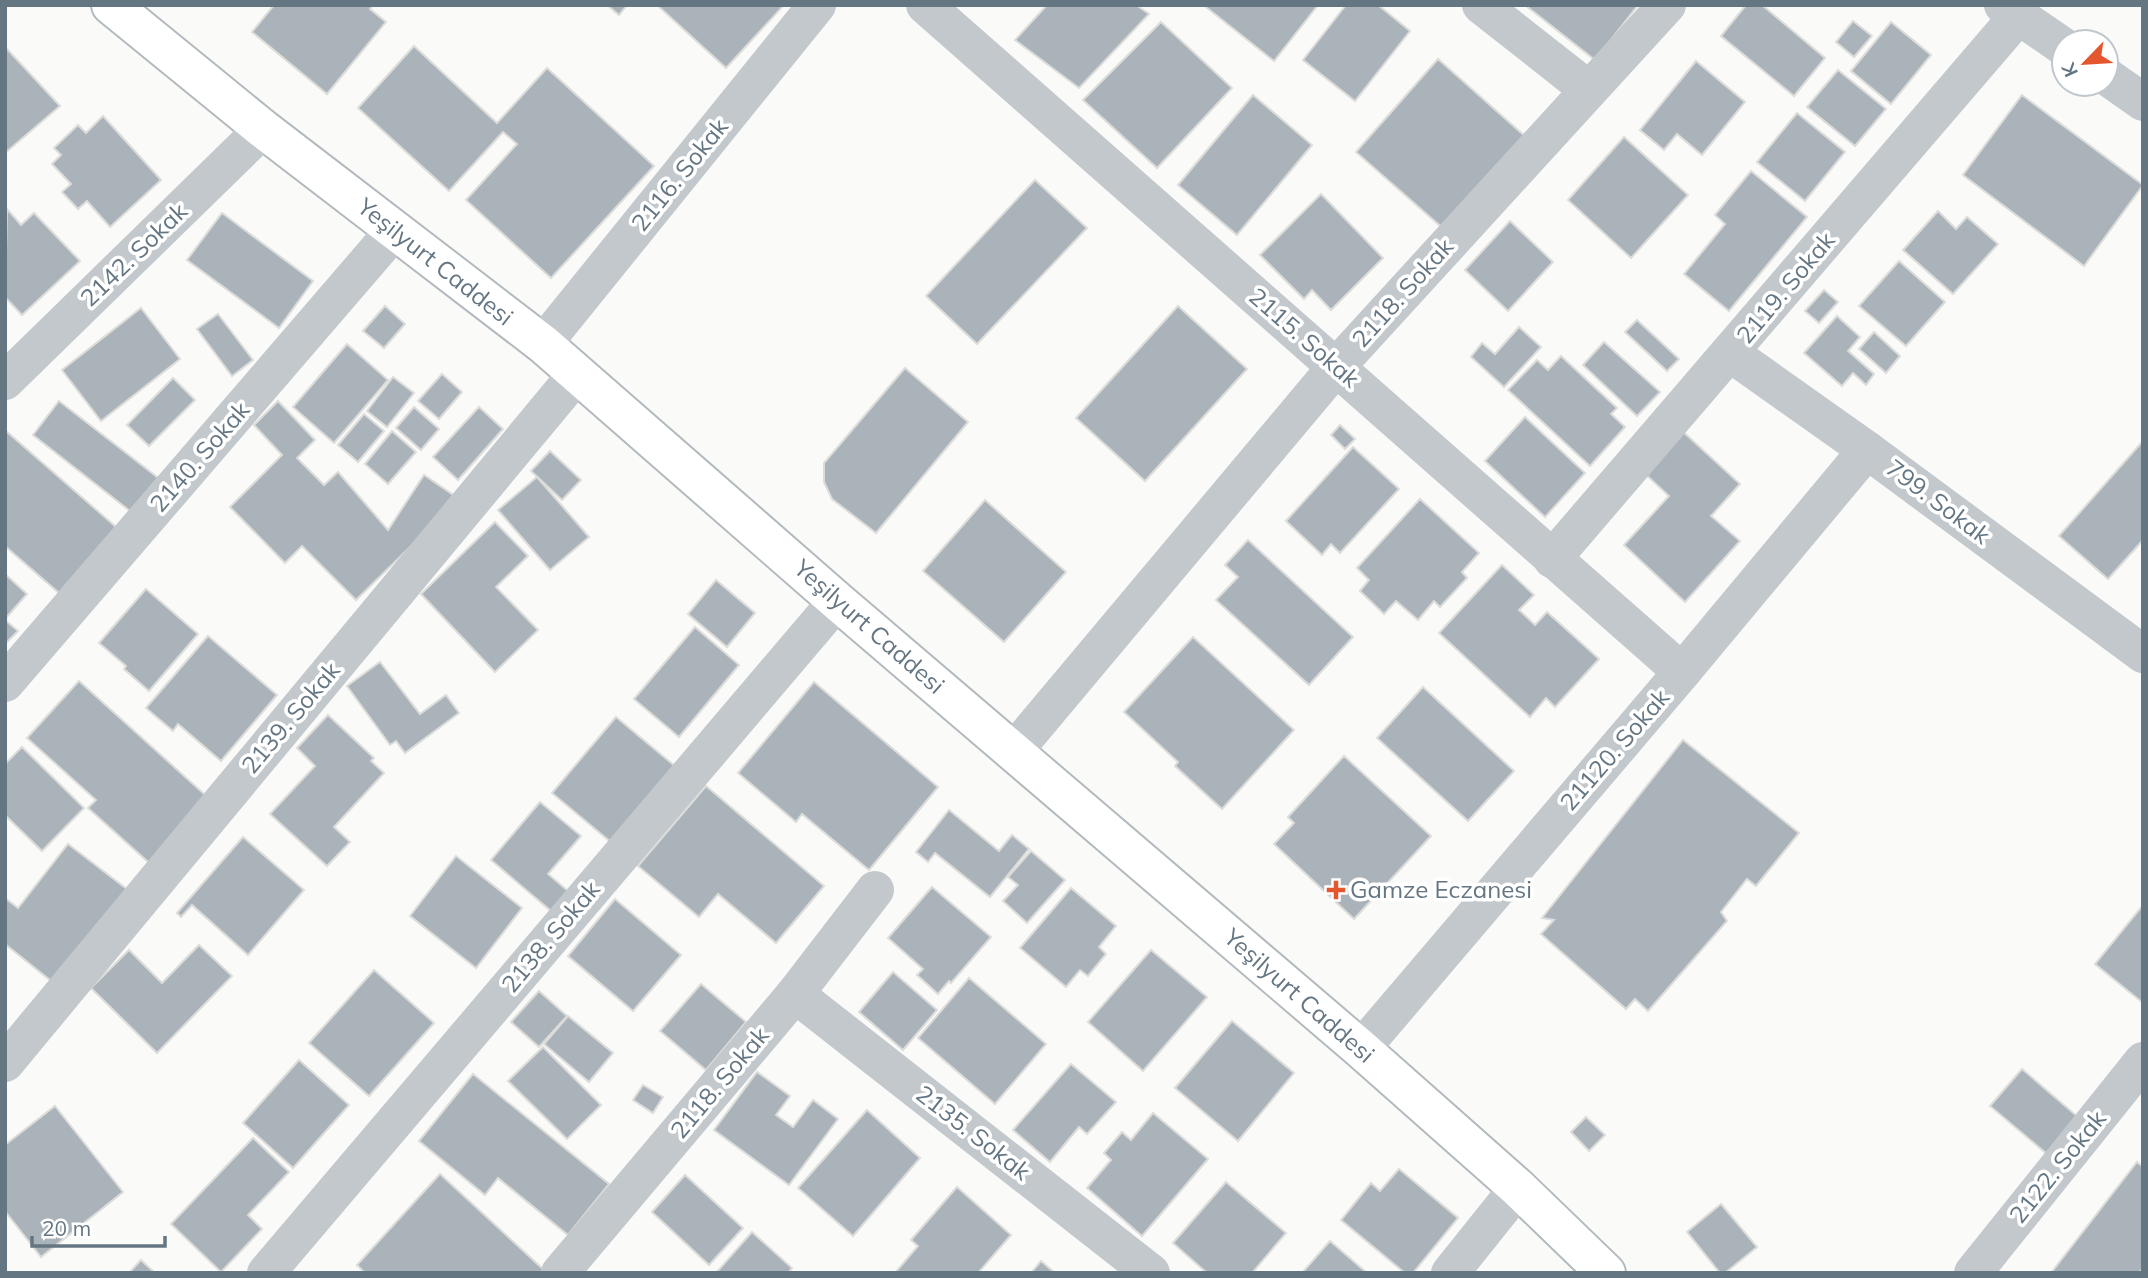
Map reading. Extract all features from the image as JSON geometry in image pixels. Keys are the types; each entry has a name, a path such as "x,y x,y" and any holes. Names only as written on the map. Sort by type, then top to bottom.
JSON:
{"street":[{"name":"Yeşilyurt Caddesi","path":"111,5 263,129 543,344 837,601 1361,1049 1518,1188 1606,1273"},
{"name":"2116. Sokak","path":"543,344 817,5"},
{"name":"2115. Sokak","path":"925,5 1682,672"},
{"path":"1481,5 1589,90"},
{"name":"2118. Sokak","path":"1014,751 1336,367 1667,5"},
{"path":"2011,10 2050,37"},
{"name":"2119. Sokak","path":"1552,559 1731,353 2011,10"},
{"path":"2120,86 2143,102"},
{"name":"2142. Sokak","path":"5,380 263,129"},
{"name":"2140. Sokak","path":"5,683 394,231"},
{"name":"799. Sokak","path":"1731,353 2143,654"},
{"name":"2139. Sokak","path":"5,1063 577,374"},
{"name":"21120. Sokak","path":"1361,1049 1867,450"},
{"name":"2138. Sokak","path":"266,1273 837,601"},
{"name":"2118. Sokak","path":"573,1268 876,890"},
{"name":"2135. Sokak","path":"795,993 1151,1273"},
{"name":"2122. Sokak","path":"1973,1273 2143,1061"},
{"path":"1450,1273 1518,1188"}],"building":[{"path":"274,5 373,5 370,9 386,22 327,94 252,32"},
{"path":"607,5 627,5 619,15"},
{"path":"657,5 784,5 726,68"},
{"path":"1047,5 1136,5 1149,14 1079,88 1015,40"},
{"path":"1318,5 1274,61 1206,7"},
{"path":"1346,5 1378,5 1410,31 1355,101 1303,60"},
{"path":"1525,5 1638,5 1595,60"},
{"path":"1746,5 1762,5 1825,58 1794,96 1721,36"},
{"path":"1853,21 1872,36 1854,57 1836,42"},
{"path":"1161,22 1232,88 1157,168 1083,100"},
{"path":"1891,22 1931,55 1891,104 1851,71"},
{"path":"414,46 497,123 547,68 654,166 551,278 466,200 517,144 503,132 449,191 358,108"},
{"path":"7,49 60,106 5,153 5,51"},
{"path":"1438,59 1527,138 1446,231 1356,152"},
{"path":"1696,61 1745,102 1702,155 1677,134 1664,150 1640,130"},
{"path":"1838,70 1886,109 1855,146 1807,107"},
{"path":"1253,95 1312,145 1237,235 1178,185"},
{"path":"2022,95 2143,185 2084,266 1963,175"},
{"path":"1797,113 1845,152 1805,201 1757,162"},
{"path":"103,116 161,180 110,227 87,201 78,209 62,192 71,184 52,164 61,155 54,148 78,125 86,133"},
{"path":"1624,137 1688,195 1631,258 1568,200"},
{"path":"1751,171 1807,217 1729,311 1684,274 1725,224 1715,215"},
{"path":"1035,180 1087,228 977,344 926,296"},
{"path":"1321,194 1383,258 1331,310 1312,290 1304,299 1260,255"},
{"path":"7,209 21,225 34,213 80,261 22,315 5,297"},
{"path":"1938,211 1956,229 1967,217 1998,244 1953,294 1903,250"},
{"path":"222,213 313,281 279,328 187,260"},
{"path":"1510,221 1553,262 1508,311 1465,270"},
{"path":"1899,261 1945,302 1906,346 1859,306"},
{"path":"1824,290 1838,302 1819,323 1805,311"},
{"path":"385,306 405,324 384,348 363,331"},
{"path":"1178,306 1247,369 1145,481 1076,418"},
{"path":"141,308 180,359 101,421 62,370"},
{"path":"218,314 253,360 232,376 197,329"},
{"path":"1837,316 1860,337 1848,351 1874,374 1866,385 1853,373 1842,386 1804,353"},
{"path":"1637,320 1679,359 1667,371 1625,332"},
{"path":"1519,327 1541,347 1504,387 1471,357 1482,343 1495,354"},
{"path":"1874,332 1900,356 1886,373 1859,349"},
{"path":"1604,342 1660,392 1637,416 1583,365"},
{"path":"347,344 388,380 334,443 293,407"},
{"path":"1561,356 1617,408 1611,414 1625,427 1590,466 1508,390 1537,360 1548,370"},
{"path":"905,368 968,422 876,533 832,499 824,482 824,463"},
{"path":"442,374 462,392 439,419 418,401"},
{"path":"393,377 414,393 387,427 367,411"},
{"path":"173,378 195,400 149,446 127,425"},
{"path":"59,401 166,484 139,518 33,435"},
{"path":"278,401 315,440 297,458 324,485 338,472 388,530 424,475 459,499 356,600 302,546 285,563 230,507 282,455 254,425"},
{"path":"414,407 439,429 421,450 396,428"},
{"path":"479,407 503,429 458,480 433,457"},
{"path":"364,414 384,431 358,462 338,445"},
{"path":"1525,417 1585,473 1545,517 1485,461"},
{"path":"1340,425 1355,439 1345,449 1331,435"},
{"path":"1680,429 1740,484 1711,516 1740,541 1685,602 1624,545 1669,496 1642,471"},
{"path":"6,431 116,527 59,593 5,546"},
{"path":"392,431 416,452 388,484 365,464"},
{"path":"2143,441 2143,540 2108,579 2059,536"},
{"path":"1353,447 1399,489 1340,553 1331,544 1322,555 1286,521"},
{"path":"550,451 581,480 562,500 531,471"},
{"path":"537,477 589,537 550,570 498,510"},
{"path":"1420,499 1479,553 1462,572 1467,578 1440,607 1434,601 1418,620 1396,601 1384,614 1360,591 1369,580 1357,568"},
{"path":"985,500 1066,572 1004,642 923,571"},
{"path":"495,522 528,556 496,587 538,630 495,672 421,594"},
{"path":"1248,540 1353,637 1309,685 1216,600 1238,577 1225,565"},
{"path":"1502,565 1534,595 1519,610 1535,625 1547,612 1599,659 1555,707 1546,698 1530,717 1439,633"},
{"path":"5,574 27,594 5,619"},
{"path":"716,580 755,613 727,647 688,614"},
{"path":"146,589 198,634 149,691 124,669 126,666 99,643"},
{"path":"5,620 18,631 5,644"},
{"path":"695,627 739,665 679,737 634,699"},
{"path":"208,636 277,695 221,761 178,724 173,731 146,708"},
{"path":"1193,637 1294,730 1222,809 1175,766 1178,762 1124,712"},
{"path":"380,662 420,714 446,695 459,713 405,753 396,741 390,745 347,686"},
{"path":"79,681 214,803 156,869 88,808 96,800 27,738"},
{"path":"814,682 938,787 869,870 802,814 796,822 738,773"},
{"path":"1423,687 1514,771 1468,821 1377,738"},
{"path":"328,715 374,758 371,761 384,773 334,827 350,842 327,866 270,814 315,766 297,748"},
{"path":"616,717 676,767 612,843 552,793"},
{"path":"1683,740 1799,833 1756,886 1747,879 1721,912 1727,921 1648,1011 1635,999 1626,1009 1541,934 1554,920 1542,918"},
{"path":"22,747 84,808 42,851 5,815 5,764"},
{"path":"1344,756 1431,836 1354,919 1274,844 1294,823 1288,817"},
{"path":"706,786 824,886 776,943 718,894 699,917 638,866"},
{"path":"540,802 581,836 548,874 568,891 551,911 491,860"},
{"path":"949,810 999,851 1012,835 1029,849 990,897 935,853 928,862 916,852"},
{"path":"243,837 304,890 248,955 192,905 181,917 177,913"},
{"path":"68,844 128,890 55,984 5,944 5,898 18,908"},
{"path":"1031,851 1065,880 1027,923 1003,901 1018,885 1008,877"},
{"path":"456,856 522,908 476,968 410,916"},
{"path":"932,887 991,937 938,994 917,975 923,969 888,938"},
{"path":"1071,888 1116,926 1099,947 1106,954 1088,976 1080,970 1066,987 1020,948"},
{"path":"615,899 681,955 633,1011 568,956"},
{"path":"2143,905 2143,1003 2095,964"},
{"path":"199,945 232,976 157,1053 91,988 129,950 162,983"},
{"path":"1151,950 1207,997 1143,1071 1088,1022"},
{"path":"374,970 434,1023 369,1096 309,1043"},
{"path":"893,972 937,1010 903,1050 859,1012"},
{"path":"969,978 1046,1044 995,1104 918,1038"},
{"path":"701,984 746,1022 706,1070 660,1031"},
{"path":"539,991 567,1016 539,1047 511,1022"},
{"path":"568,1016 613,1053 589,1082 544,1044"},
{"path":"1232,1021 1294,1073 1238,1141 1175,1088"},
{"path":"543,1047 601,1105 567,1139 508,1081"},
{"path":"299,1060 349,1105 293,1168 243,1123"},
{"path":"1071,1064 1116,1102 1087,1134 1079,1127 1050,1162 1013,1130"},
{"path":"2022,1069 2078,1117 2047,1154 1990,1106"},
{"path":"757,1072 790,1096 776,1115 793,1127 813,1100 838,1119 789,1185 714,1130"},
{"path":"473,1074 609,1184 568,1235 498,1178 485,1195 419,1141"},
{"path":"643,1085 663,1097 653,1113 633,1100"},
{"path":"55,1106 123,1192 41,1257 5,1211 5,1145"},
{"path":"867,1110 920,1158 853,1236 798,1188"},
{"path":"1153,1113 1208,1159 1142,1236 1087,1188 1111,1160 1104,1153 1122,1132 1131,1140"},
{"path":"1586,1117 1605,1135 1589,1151 1571,1132"},
{"path":"253,1138 289,1172 248,1215 262,1229 221,1272 171,1224"},
{"path":"2137,1162 2143,1167 2143,1268 2139,1273 2051,1273"},
{"path":"1399,1169 1458,1218 1413,1273 1405,1273 1341,1220 1371,1183 1380,1191"},
{"path":"440,1174 544,1270 542,1273 365,1273 357,1265"},
{"path":"685,1175 743,1228 709,1265 652,1212"},
{"path":"1226,1182 1286,1233 1252,1273 1207,1273 1173,1243"},
{"path":"957,1187 1011,1235 978,1273 895,1273 918,1246 911,1240"},
{"path":"1721,1204 1757,1247 1725,1273 1720,1273 1687,1232"},
{"path":"752,1232 792,1268 788,1273 716,1273"},
{"path":"1330,1241 1367,1273 1302,1273"},
{"path":"141,1260 155,1273 129,1273"},
{"path":"1041,1261 1055,1273 1031,1273"}],"place":[{"name":"Gamze Eczanesi","path":"1336,890"}]}
